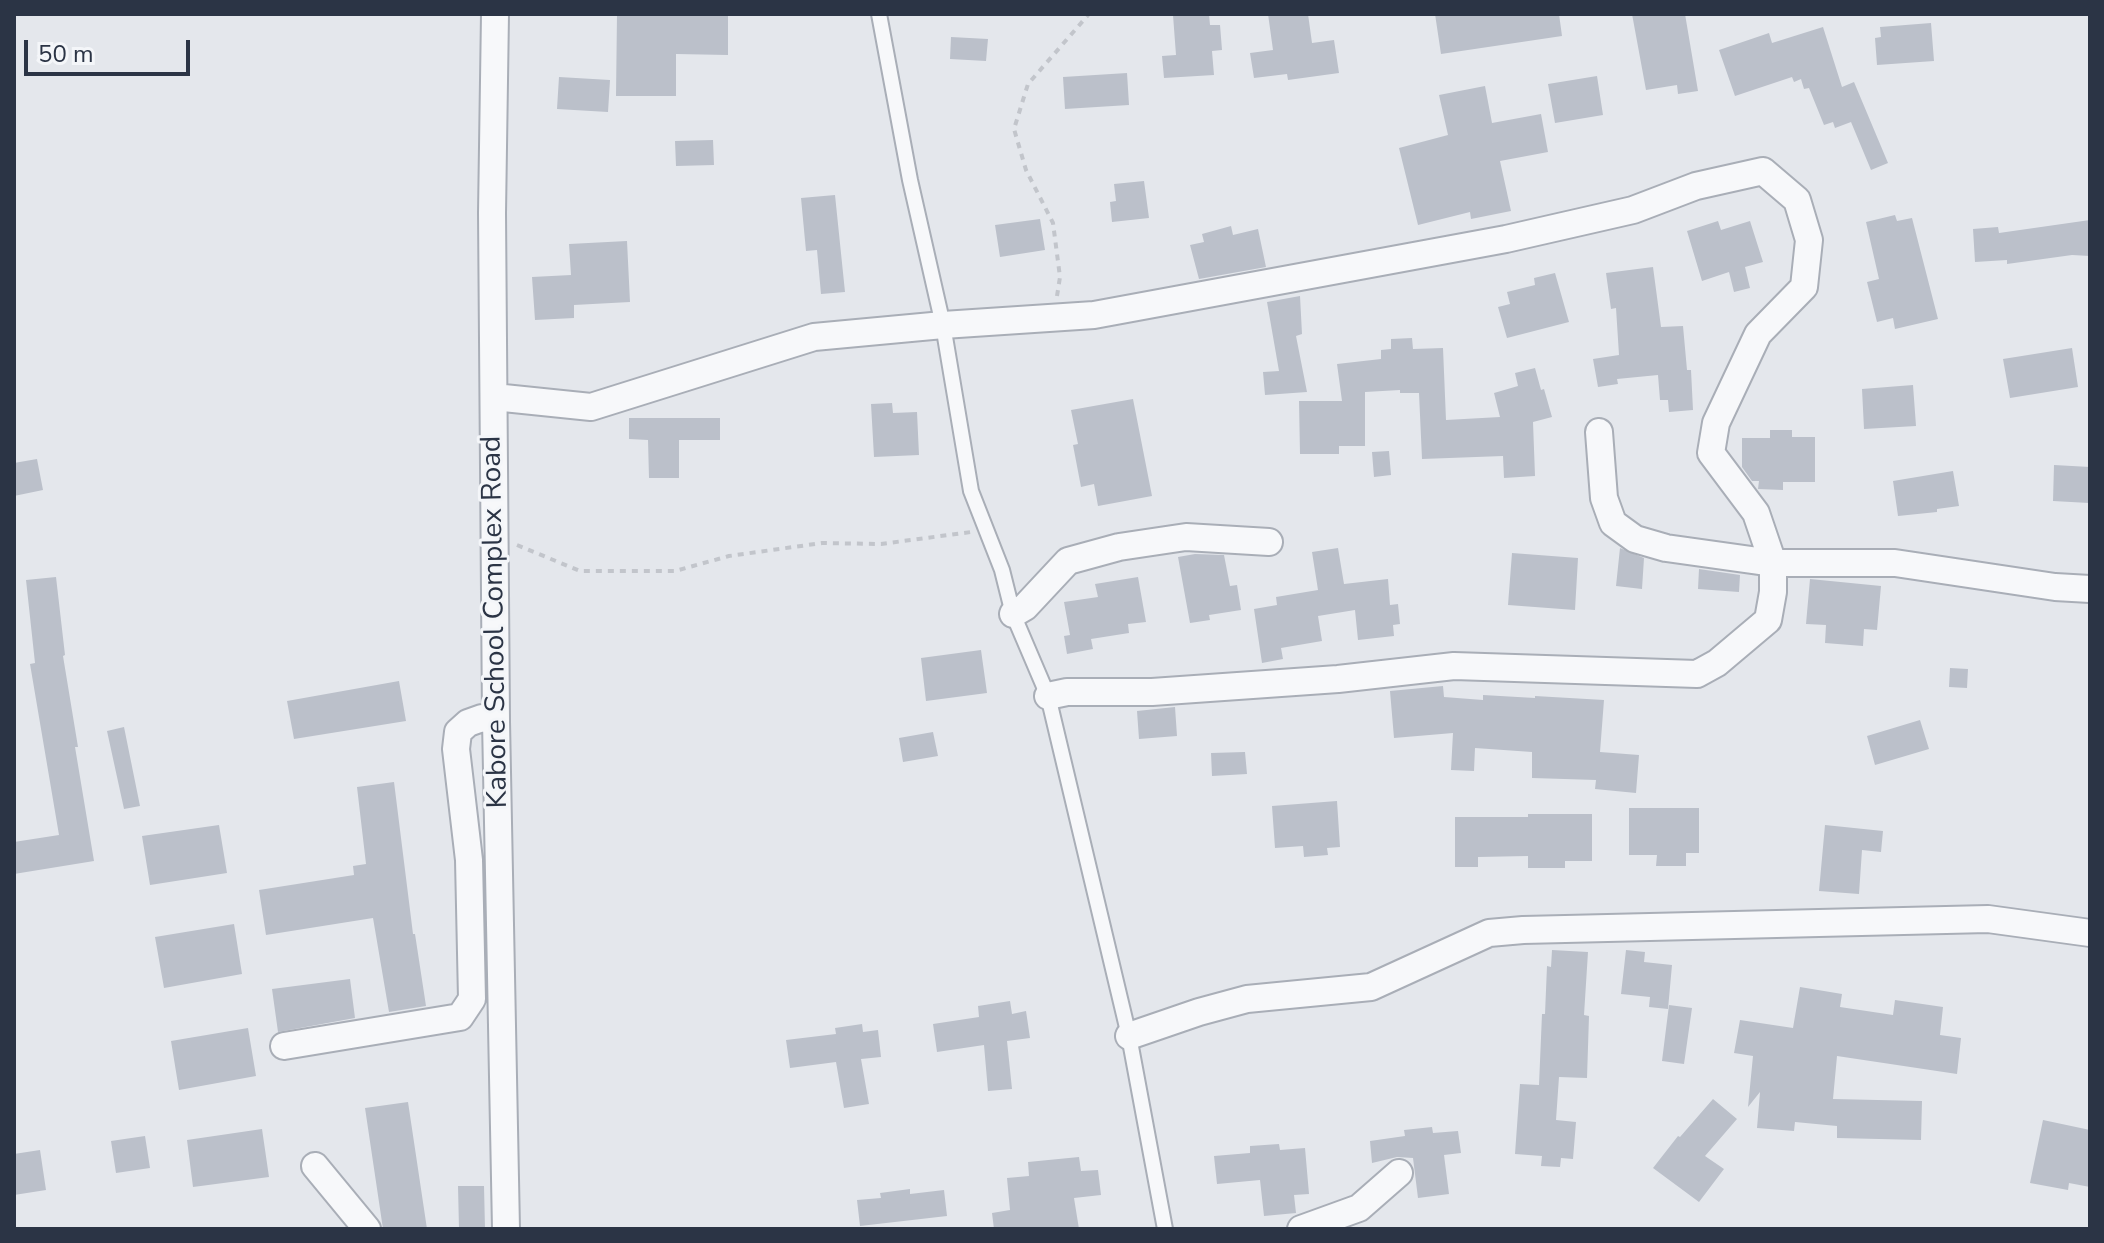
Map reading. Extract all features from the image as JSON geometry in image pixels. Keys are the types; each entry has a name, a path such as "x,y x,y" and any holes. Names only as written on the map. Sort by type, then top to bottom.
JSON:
{"street":[{"name":"Kabore School Complex Road","path":"495,14 492,213 496,721 506,1229"},
{"path":"494,397 591,407 814,337 1094,315 1506,239 1633,210 1696,186 1763,171 1797,200 1809,240 1804,287 1758,334 1716,423 1711,453 1756,513 1773,563 1773,592 1768,620 1717,663 1697,674 1454,666 1338,679 1152,692 1067,692 1048,696"},
{"path":"1599,432 1604,498 1613,523 1635,539 1666,548 1773,563 1895,563 2055,587 2090,589"},
{"path":"1013,614 1025,607 1068,561 1119,547 1186,537 1269,542"},
{"path":"284,1046 460,1017 472,999 469,860 456,749 458,732 468,723 482,718 496,721"},
{"path":"1129,1036 1247,999 1371,987 1489,933 1988,919 2090,933"},
{"path":"315,1166 358,1225"},
{"path":"1301,1229 1359,1208 1399,1173"}],"lane":[{"path":"879,14 910,180 962,422 971,491 1002,570 1013,614 1048,696 1129,1036 1165,1229"}],"path":[{"path":"1054,318 1060,277 1053,223 1026,170 1014,129 1028,84 1089,14"},
{"path":"495,536 580,571 675,571 729,556 822,543 881,544 986,531"}],"building":[{"path":"617,14 728,15 728,55 676,54 676,96 616,96"},
{"path":"1209,14 1210,25 1220,25 1222,50 1212,51 1214,75 1164,78 1162,56 1176,55 1173,15"},
{"path":"1268,14 1308,14 1312,43 1334,40 1339,73 1288,80 1287,74 1254,78 1250,53 1273,50"},
{"path":"1435,14 1559,14 1562,36 1441,54"},
{"path":"1632,14 1685,14 1698,91 1678,94 1677,85 1646,90"},
{"path":"1931,23 1934,61 1877,65 1875,38 1881,37 1880,27"},
{"path":"1823,27 1842,87 1854,82 1888,163 1871,170 1851,122 1835,128 1833,122 1824,125 1809,88 1804,89 1801,79 1794,82 1792,77 1735,96 1719,50 1769,33 1772,43"},
{"path":"951,37 988,39 986,61 950,59"},
{"path":"1127,73 1129,105 1065,109 1063,77"},
{"path":"1597,76 1603,115 1555,123 1548,84"},
{"path":"559,77 610,80 608,112 557,109"},
{"path":"1485,86 1492,123 1541,114 1548,152 1500,161 1511,211 1471,219 1470,212 1418,225 1399,148 1448,135 1439,95"},
{"path":"713,140 714,165 676,166 675,141"},
{"path":"1144,181 1149,218 1112,222 1110,202 1116,201 1114,184"},
{"path":"835,195 845,292 821,294 817,250 806,251 801,198"},
{"path":"1895,215 1897,221 1912,218 1938,319 1895,329 1893,318 1877,322 1867,282 1879,279 1866,222"},
{"path":"1040,219 1045,250 1000,257 995,225"},
{"path":"2090,220 2090,256 2072,255 2007,264 2007,260 1975,262 1973,229 1998,227 1999,233"},
{"path":"1718,221 1721,230 1750,221 1763,262 1745,267 1750,288 1734,292 1729,272 1702,281 1687,231"},
{"path":"1231,226 1233,235 1258,229 1266,267 1199,279 1190,245 1204,242 1202,234"},
{"path":"627,241 630,302 574,305 574,318 535,320 532,277 571,275 569,244"},
{"path":"1653,267 1661,327 1683,326 1687,370 1691,370 1693,410 1669,412 1668,400 1660,400 1658,375 1617,379 1618,384 1598,387 1593,359 1619,355 1616,308 1611,309 1606,273"},
{"path":"1555,273 1569,322 1507,338 1498,307 1510,304 1507,292 1535,285 1534,278"},
{"path":"1300,296 1302,334 1296,336 1307,392 1265,395 1263,372 1279,371 1267,302"},
{"path":"1412,338 1413,349 1443,348 1446,420 1500,417 1494,393 1518,386 1515,373 1535,368 1552,417 1533,422 1535,476 1504,478 1503,456 1422,459 1419,393 1400,393 1400,390 1365,392 1365,446 1339,446 1339,454 1300,454 1299,401 1342,401 1337,364 1381,359 1381,350 1391,349 1391,339"},
{"path":"2072,348 2078,387 2010,398 2003,359"},
{"path":"1913,385 1916,426 1864,429 1862,389"},
{"path":"1133,399 1152,496 1098,506 1094,484 1081,487 1073,445 1078,444 1071,410"},
{"path":"892,403 893,413 917,412 919,455 874,457 871,404"},
{"path":"629,418 720,418 720,440 679,440 679,478 649,478 648,440 629,439"},
{"path":"1770,430 1792,430 1792,437 1815,437 1815,482 1783,482 1783,490 1758,489 1759,481 1752,481 1742,467 1742,438 1770,438"},
{"path":"1389,451 1391,475 1374,477 1372,452"},
{"path":"37,459 43,490 14,496 14,463"},
{"path":"2054,465 2090,467 2089,503 2053,501"},
{"path":"1953,471 1959,506 1898,516 1893,481"},
{"path":"1338,548 1344,584 1388,579 1390,605 1398,604 1400,624 1393,625 1394,636 1358,640 1355,610 1318,616 1322,641 1281,648 1283,659 1262,663 1254,609 1277,605 1276,597 1318,590 1312,552"},
{"path":"1620,548 1644,558 1642,589 1616,586"},
{"path":"1512,553 1578,558 1575,610 1508,605"},
{"path":"1224,555 1230,586 1237,585 1241,610 1209,615 1210,620 1190,623 1178,557"},
{"path":"1699,569 1740,575 1739,592 1698,589"},
{"path":"56,577 63,656 78,747 75,747 94,861 14,874 14,842 59,835 30,664 35,663 26,580"},
{"path":"1138,577 1146,622 1128,624 1129,633 1091,639 1093,649 1067,654 1064,636 1070,635 1064,602 1098,597 1095,584"},
{"path":"1810,579 1881,586 1877,630 1864,629 1863,646 1825,643 1826,625 1806,624"},
{"path":"981,650 987,693 926,701 921,658"},
{"path":"1950,668 1968,669 1967,688 1949,687"},
{"path":"399,681 406,721 294,739 287,701"},
{"path":"1443,686 1444,697 1483,700 1483,695 1604,700 1600,752 1639,755 1636,793 1595,789 1596,780 1532,778 1532,752 1475,748 1474,771 1451,770 1453,733 1394,738 1390,691"},
{"path":"1175,707 1177,736 1139,739 1137,711"},
{"path":"1920,720 1929,749 1875,765 1867,736"},
{"path":"124,727 140,806 124,809 107,731"},
{"path":"933,732 938,756 903,762 899,738"},
{"path":"1245,752 1247,774 1212,776 1211,753"},
{"path":"394,782 413,934 426,1006 389,1012 373,918 266,935 259,890 354,875 353,866 366,864 357,787"},
{"path":"1337,801 1340,847 1327,848 1328,855 1304,857 1303,846 1275,848 1272,806"},
{"path":"1629,808 1699,808 1699,853 1686,853 1686,866 1656,866 1657,855 1629,855"},
{"path":"1528,814 1592,814 1592,861 1565,861 1565,868 1528,868 1528,856 1478,857 1478,867 1455,867 1455,817 1528,817"},
{"path":"219,825 227,873 150,885 142,836"},
{"path":"1825,825 1883,831 1881,852 1862,850 1859,894 1819,891"},
{"path":"234,924 242,974 164,988 155,937"},
{"path":"1552,950 1588,952 1584,1015 1589,1016 1587,1078 1559,1077 1556,1120 1576,1122 1573,1159 1561,1158 1560,1167 1541,1166 1542,1156 1515,1154 1520,1084 1539,1085 1542,1014 1545,1014 1547,966 1551,967"},
{"path":"1626,950 1645,952 1644,962 1672,965 1668,1009 1649,1007 1650,997 1621,994"},
{"path":"350,979 355,1018 278,1032 272,989"},
{"path":"1800,987 1842,994 1840,1007 1893,1015 1895,1000 1943,1007 1940,1035 1961,1038 1957,1074 1837,1056 1833,1099 1922,1101 1921,1140 1837,1138 1837,1126 1795,1122 1794,1131 1757,1128 1760,1092 1748,1107 1753,1056 1734,1053 1740,1020 1793,1028"},
{"path":"1010,1001 1012,1014 1026,1011 1030,1038 1007,1041 1012,1089 988,1091 984,1045 937,1052 933,1024 979,1017 978,1006"},
{"path":"1669,1005 1692,1008 1684,1064 1662,1061"},
{"path":"862,1024 863,1032 878,1030 881,1057 861,1059 869,1104 844,1108 836,1062 790,1068 786,1040 836,1034 835,1028"},
{"path":"248,1028 256,1076 179,1090 171,1041"},
{"path":"1713,1099 1737,1119 1705,1156 1724,1169 1699,1202 1653,1168"},
{"path":"408,1102 427,1229 383,1229 365,1108"},
{"path":"2043,1120 2090,1130 2090,1187 2069,1183 2068,1190 2030,1183"},
{"path":"1432,1127 1433,1133 1458,1131 1461,1153 1444,1155 1449,1194 1418,1198 1413,1158 1397,1157 1372,1163 1370,1141 1405,1136 1404,1130"},
{"path":"262,1129 269,1177 193,1187 187,1140"},
{"path":"145,1136 150,1168 116,1173 111,1141"},
{"path":"1279,1144 1280,1150 1305,1148 1309,1194 1294,1195 1296,1213 1264,1216 1260,1180 1217,1184 1214,1156 1250,1153 1250,1146"},
{"path":"40,1150 46,1190 14,1195 14,1154"},
{"path":"1079,1157 1081,1171 1098,1170 1101,1195 1074,1198 1079,1229 994,1229 992,1213 1010,1210 1007,1178 1029,1176 1028,1162"},
{"path":"458,1186 484,1186 485,1229 459,1229"},
{"path":"910,1189 910,1194 944,1190 947,1216 860,1226 857,1200 881,1198 880,1193"}]}
